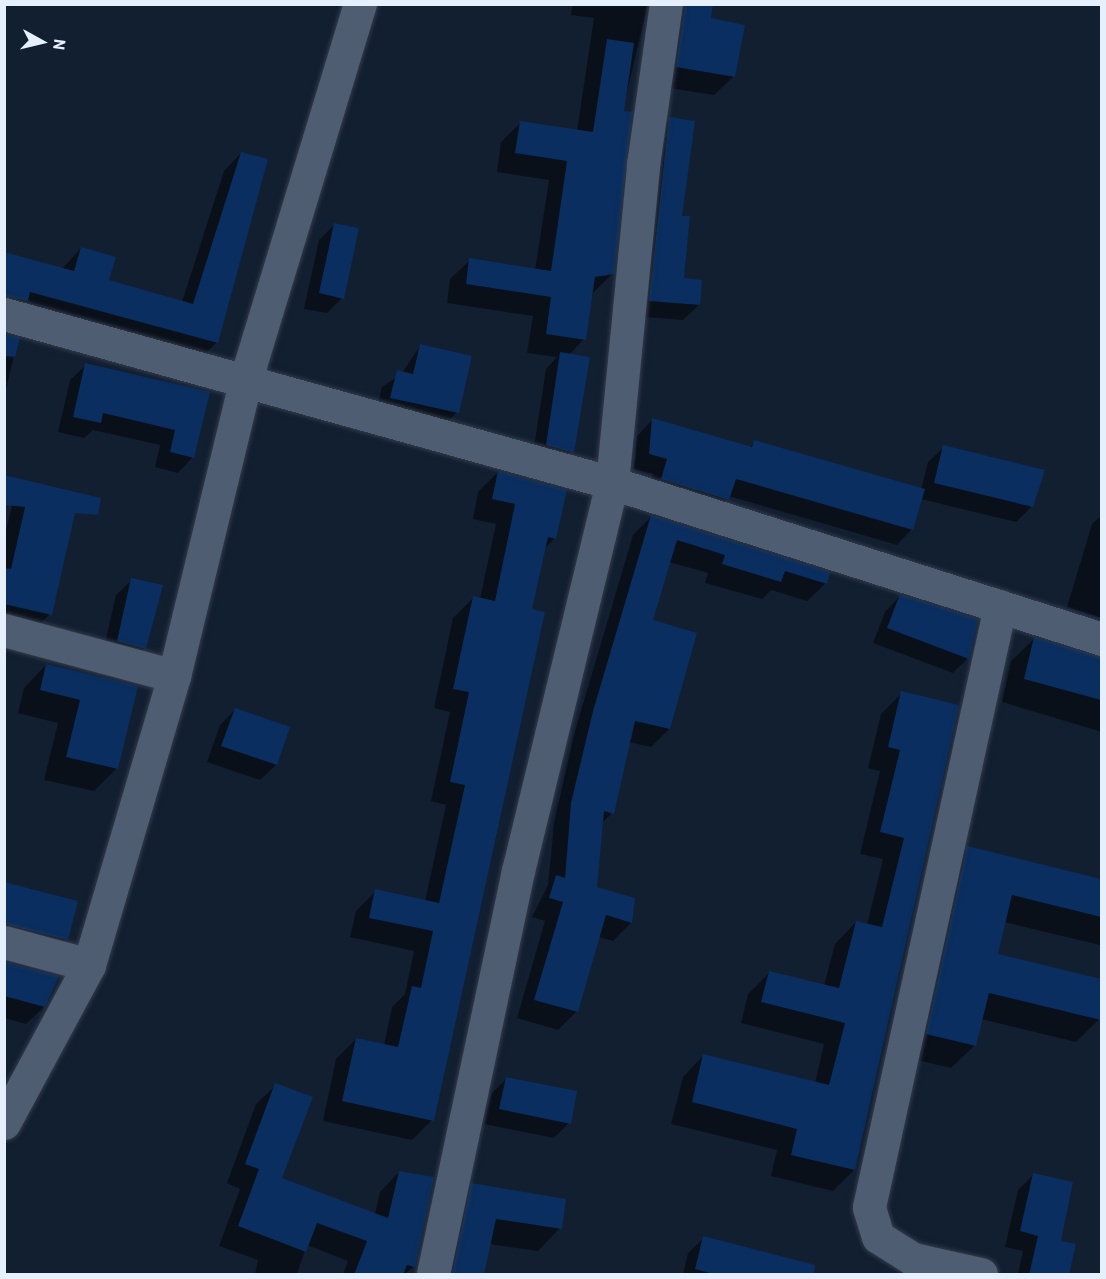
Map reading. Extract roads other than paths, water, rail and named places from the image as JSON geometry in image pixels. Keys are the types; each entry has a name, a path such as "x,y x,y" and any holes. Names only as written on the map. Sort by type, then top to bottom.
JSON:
{"street":[{"path":"4,1123 89,965 174,676 245,382 360,4"},
{"path":"433,1275 518,871 612,483 643,165 666,4"},
{"path":"4,314 612,483 1101,639"},
{"path":"981,1275 913,1259 878,1236 868,1207 1000,606"},
{"path":"4,630 174,676"},
{"path":"4,942 89,965"}]}
